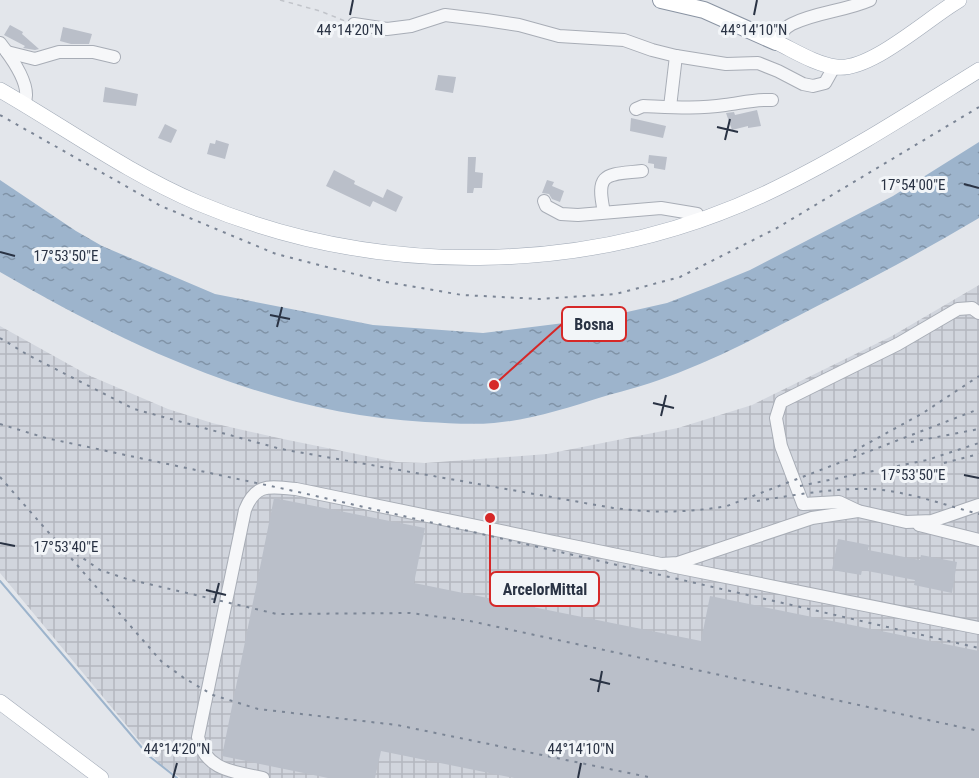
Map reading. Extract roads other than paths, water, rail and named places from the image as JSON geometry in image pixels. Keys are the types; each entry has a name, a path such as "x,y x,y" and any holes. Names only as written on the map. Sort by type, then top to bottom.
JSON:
{"highway":[{"path":"661,0 704,10 776,42"}],"main road":[{"path":"776,42 811,59 834,67 847,68 877,56 959,0"},
{"path":"0,90 106,156 151,181 198,203 254,224 323,242 381,253 492,257 554,253 610,245 699,220 776,189 849,150 979,70"},
{"path":"0,702 100,778"}],"street":[{"path":"776,42 781,33 790,25 851,8 870,0"},
{"path":"354,24 387,29 411,26 445,15 519,25 559,36 624,40 676,56 726,64 758,63 802,84 813,86 825,83 834,67"},
{"path":"3,48 35,59 58,52 93,52 114,57"},
{"path":"3,48 27,89 24,104"},
{"path":"670,107 676,56"},
{"path":"636,109 643,106 702,107 753,100 772,100"},
{"path":"604,212 600,190 604,178 609,175 642,171"},
{"path":"544,201 546,206 561,214 661,208 697,214 699,220"},
{"path":"979,313 972,308 958,309 898,344 782,402 776,418 781,446 803,504 839,502 858,511 979,540"},
{"path":"263,778 220,768 205,755 198,737 245,510 250,496 267,487 296,489 979,628"},
{"path":"906,522 932,521 979,505"},
{"path":"661,564 678,563 812,518 858,511"}],"water":[{"path":"979,142 979,218 853,288 698,365 659,380 576,405 508,421 460,424 368,416 312,406 258,391 152,351 0,272 0,180 102,246 215,294 373,325 483,333 596,319 667,303 750,270 893,196"}],"waterway":[{"path":"0,581 149,756 177,778"}],"railway":[{"path":"0,115 161,206 276,254 386,282 462,295 540,299 616,294 680,277 777,228 979,107"},
{"path":"0,338 28,355 134,409 281,449 613,508 643,511 670,512 727,506 979,409"},
{"path":"854,451 923,413 979,376"},
{"path":"0,424 46,438 294,491 979,648"},
{"path":"911,442 979,429"},
{"path":"800,486 927,460 979,443"},
{"path":"944,463 979,454"},
{"path":"0,477 162,662 213,695 258,709 397,725 653,778"},
{"path":"757,501 799,494 871,489 912,495 979,514"},
{"path":"54,538 100,570 127,579 277,614 410,613 470,621 979,731"}],"place":[{"name":"Bosna","path":"494,385"},
{"name":"ArcelorMittal","path":"490,518"}]}
